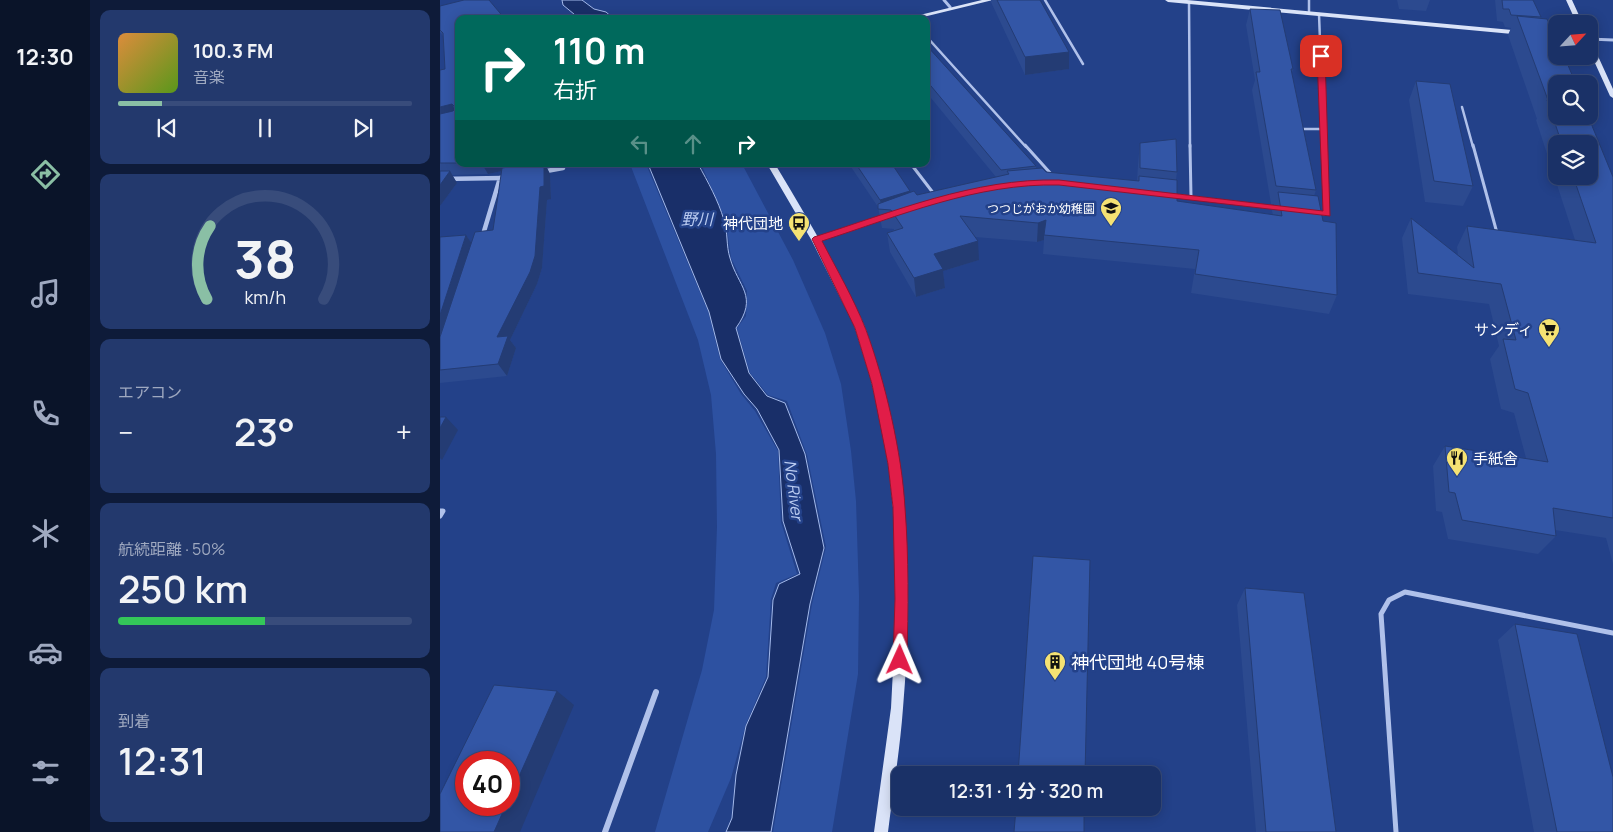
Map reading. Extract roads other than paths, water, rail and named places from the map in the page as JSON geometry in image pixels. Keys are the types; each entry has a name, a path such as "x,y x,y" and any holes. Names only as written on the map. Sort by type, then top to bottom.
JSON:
{"street":[{"path":"944,0 950,8"},
{"path":"921,15 990,0"},
{"path":"1168,0 1216,2 1527,34"},
{"path":"1569,0 1576,15"},
{"path":"1598,39 1613,40"},
{"path":"1598,63 1613,96"},
{"path":"773,167 817,239 863,338 877,384 894,464 899,507 902,599 900,660 881,832"},
{"path":"536,172 563,168"},
{"path":"440,179 509,177"},
{"path":"480,243 500,178"},
{"path":"440,511 443,511 440,516"},
{"path":"605,832 656,692"}],"lane":[{"path":"1045,0 1083,64"},
{"path":"1309,0 1309,13"},
{"path":"1189,2 1191,198"},
{"path":"1308,212 1327,214 1319,14"},
{"path":"930,40 1052,175"},
{"path":"1462,107 1498,236"},
{"path":"1301,129 1324,129"},
{"path":"913,167 938,200"},
{"path":"1172,195 1279,208"},
{"path":"817,239 886,217"},
{"path":"1396,832 1381,614 1389,600 1405,592 1613,634"}],"water":[{"path":"562,0 582,0 594,9 606,12 609,15 575,15 563,5"},
{"name":"野川","path":"649,167 700,167 716,198 725,225 733,268 745,292 746,308 736,328 749,373 767,396 785,403 805,454 824,548 810,604 771,832 726,832 732,818 736,775 746,726 768,677 773,600 779,584 800,574 783,521 779,450 757,409 744,394 721,359 709,312"}],"place":[{"name":"つつじがおか幼稚園","path":"1111,227"},
{"name":"神代団地","path":"799,242"},
{"name":"サンディ","path":"1549,348"},
{"name":"手紙舎","path":"1457,477"},
{"name":"神代団地 40号棟","path":"1055,681"}],"water label":[{"name":"No River","path":"794,490"}]}
